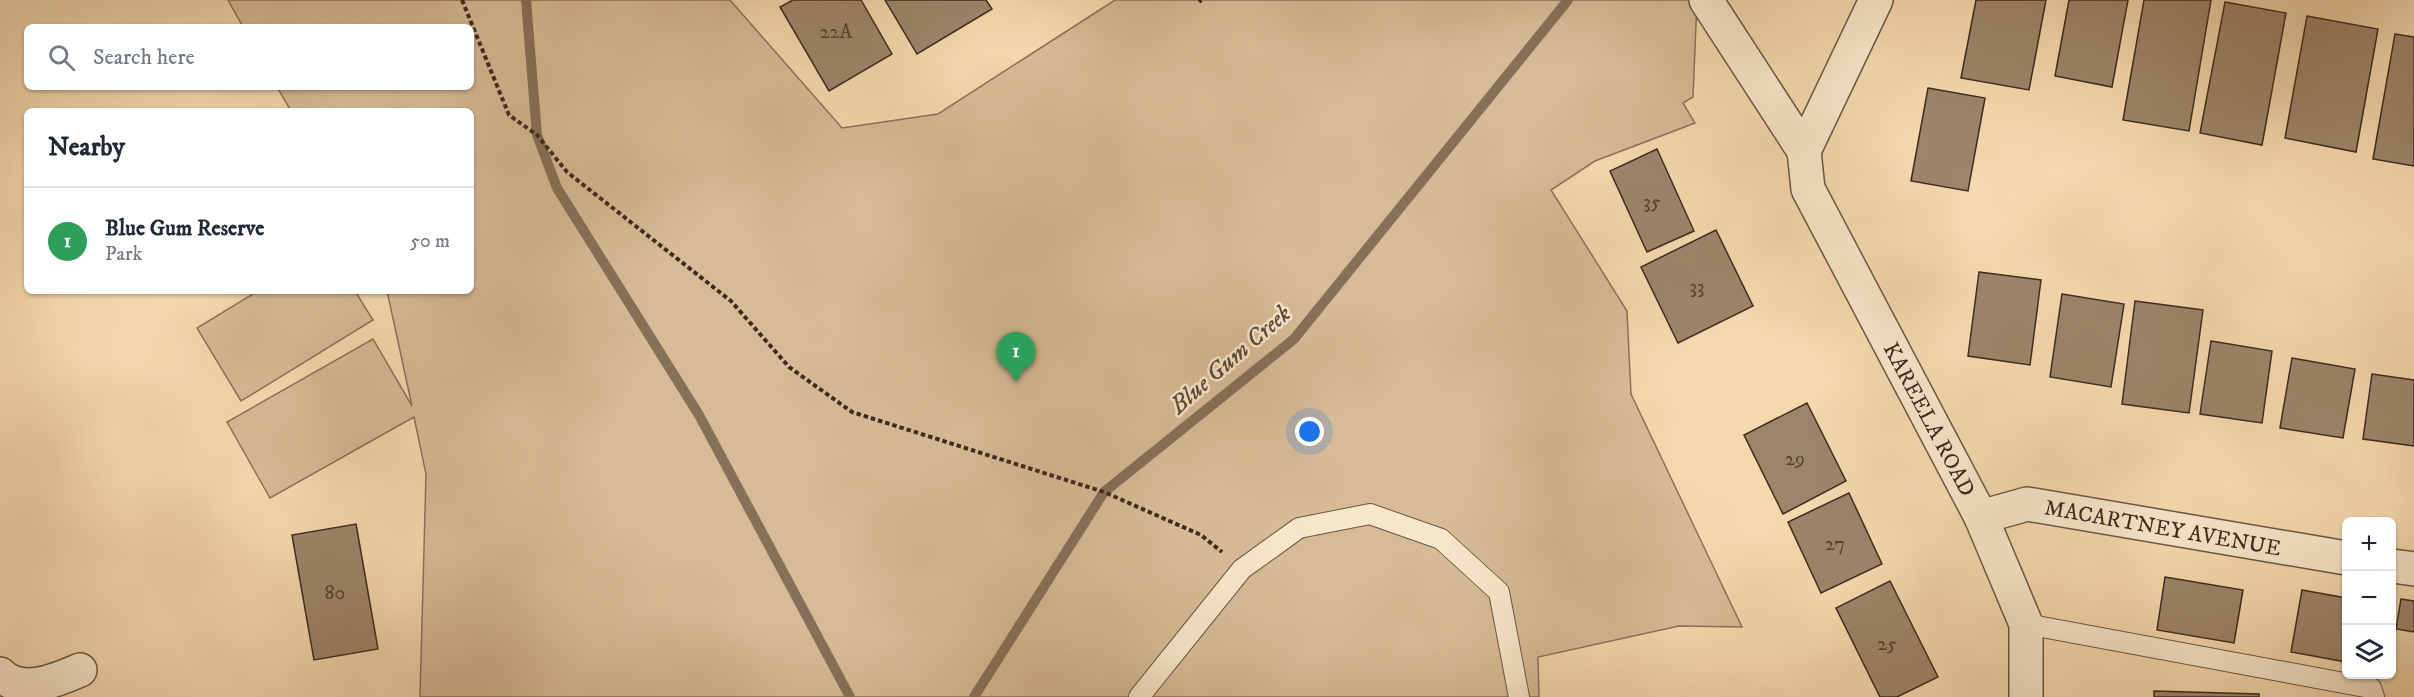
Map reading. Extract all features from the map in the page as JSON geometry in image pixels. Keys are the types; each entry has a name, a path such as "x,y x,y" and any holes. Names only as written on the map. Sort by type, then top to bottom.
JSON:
{"street":[{"path":"1706,0 1804,151"},
{"path":"1804,151 1876,0"},
{"name":"KAREELA ROAD","path":"1804,151 1808,189 1982,517 2026,624 2026,697"},
{"name":"MACARTNEY AVENUE","path":"1982,517 2027,504 2342,557"},
{"path":"2396,567 2414,569"},
{"path":"0,674 19,685 40,684 60,679 80,670"}],"lane":[{"path":"1139,697 1242,569 1299,528 1370,514 1441,539 1499,592 1519,697"},
{"path":"2026,624 2371,688 2374,697"}],"path":[{"path":"462,0 472,24"},
{"path":"474,29 509,115 537,135 567,172 731,301 789,368 852,411 1104,492 1201,535 1242,569"}],"shaded area":[{"path":"228,0 730,0 842,128 938,114 1115,0 1697,0 1693,97 1683,103 1695,123 1595,161 1551,190 1627,311 1631,394 1742,627 1679,626 1538,657 1539,697 420,697 426,474 414,417 270,498 227,422 373,339 412,406 388,294 474,294 474,108 289,108 279,90 474,90 474,24 241,24"},
{"path":"253,294 357,294 373,320 241,401 197,328"}],"building":[{"path":"793,0 861,0 892,54 829,91 780,7"},
{"path":"885,0 986,0 992,9 917,54"},
{"path":"1976,0 2046,0 2029,90 1961,78"},
{"path":"2069,0 2128,0 2112,87 2055,76"},
{"path":"2144,0 2211,0 2189,131 2123,120"},
{"path":"2225,2 2286,13 2262,145 2200,133"},
{"path":"2307,16 2378,29 2356,152 2285,138"},
{"path":"2395,34 2414,37 2414,166 2373,159"},
{"path":"1928,88 1985,98 1968,191 1911,181"},
{"path":"1657,149 1694,231 1647,252 1610,171"},
{"path":"1716,230 1753,306 1678,343 1641,267"},
{"path":"1979,272 2041,280 2030,365 1968,356"},
{"path":"2062,294 2124,304 2111,387 2050,377"},
{"path":"2135,301 2203,310 2189,413 2122,404"},
{"path":"2211,341 2272,351 2262,423 2200,414"},
{"path":"2292,358 2355,369 2343,438 2280,428"},
{"path":"2372,374 2414,380 2414,446 2363,439"},
{"path":"1807,403 1846,481 1783,514 1744,435"},
{"path":"1849,493 1882,564 1821,593 1788,522"},
{"path":"356,524 378,649 314,660 292,535"},
{"path":"2165,577 2243,590 2234,643 2157,630"},
{"path":"1890,581 1938,677 1897,697 1880,697 1836,608"},
{"path":"2302,590 2342,597 2342,661 2291,652"},
{"path":"2401,599 2414,601 2414,632 2396,629"},
{"path":"2154,691 2259,694 2259,697 2154,697"}],"waterway":[{"path":"526,0 537,135 557,188 699,415 850,697"},
{"name":"Blue Gum Creek","path":"974,697 1104,492 1294,339 1568,0"}],"place":[{"name":"Blue Gum Reserve","path":"1016,382"}]}
